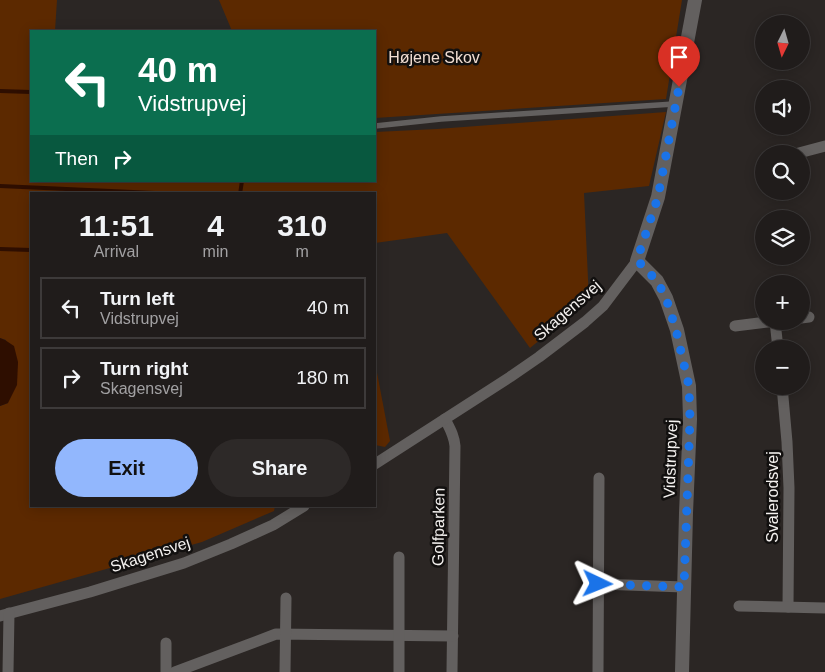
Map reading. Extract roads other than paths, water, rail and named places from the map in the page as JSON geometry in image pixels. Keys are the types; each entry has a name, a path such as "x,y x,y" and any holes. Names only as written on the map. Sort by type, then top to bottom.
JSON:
{"street":[{"name":"Skagensvej","path":"378,459 444,420 532,362 585,322 603,306 637,260 658,197 695,0"},
{"path":"810,150 825,146"},
{"name":"Vidstrupvej","path":"637,260 657,281 666,298 676,330 689,386 690,419 682,672"},
{"path":"735,326 775,321 777,340"},
{"name":"Svalerodsvej","path":"783,395 788,442 788,607"},
{"name":"Golfparken","path":"444,420 452,431 455,446 452,672"},
{"path":"598,672 599,478"},
{"name":"Skagensvej","path":"4,615 90,592 184,563 273,524 296,508"},
{"path":"399,557 399,672"},
{"path":"598,584 684,587"},
{"path":"285,672 286,598"},
{"path":"738,606 825,608"},
{"path":"4,615 8,672"},
{"path":"175,672 276,634 453,636"},
{"path":"166,643 166,672"}],"lane":[{"path":"376,126 676,104"}],"waterway":[{"path":"0,91 30,92"},
{"path":"240,192 242,182"},
{"path":"0,186 133,192"},
{"path":"0,249 30,250"}],"park label":[{"name":"Højene Skov","path":"434,57"}]}
